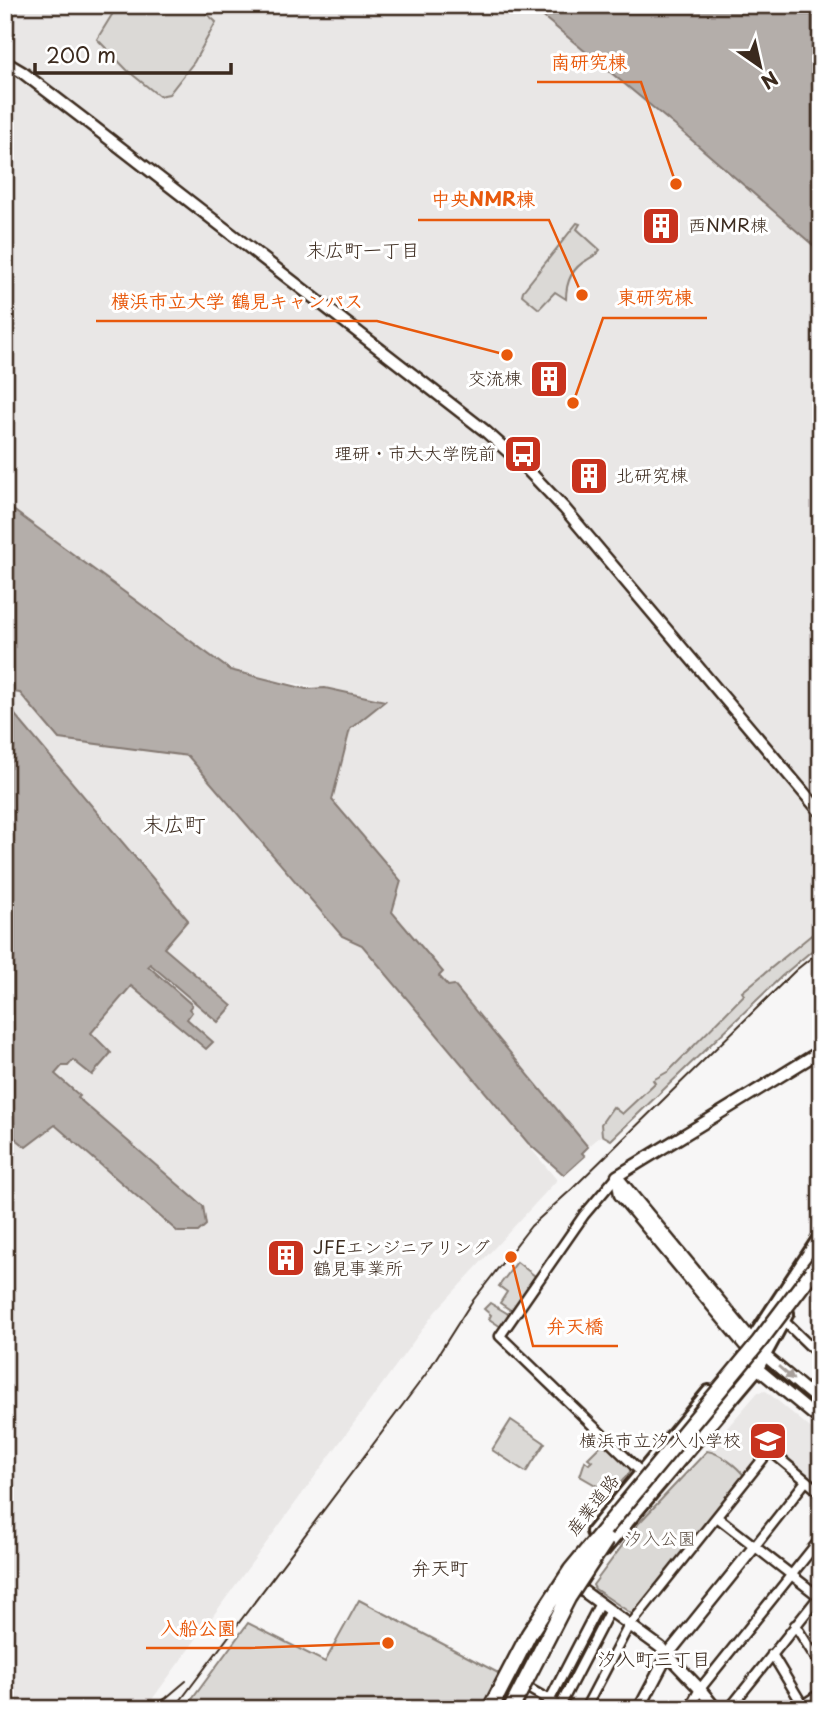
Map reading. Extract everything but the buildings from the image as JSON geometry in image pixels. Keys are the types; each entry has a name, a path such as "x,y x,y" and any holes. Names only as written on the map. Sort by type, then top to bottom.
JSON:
{"highway":[{"path":"489,1709 529,1634 563,1581 819,1267"},
{"path":"513,1709 568,1598 594,1557 626,1514 765,1347 819,1267"},
{"path":"503,1709 561,1600 572,1583 604,1549"},
{"path":"497,1709 520,1665 530,1629"}],"main road":[{"name":"産業道路","path":"489,1709 562,1573 641,1472 749,1344 821,1236"},
{"name":"産業道路","path":"513,1709 579,1588 604,1549 757,1368 796,1295 819,1267 821,1244"}],"street":[{"path":"5,62 81,117 484,430 522,464 564,508 821,813"},
{"path":"657,1488 500,1336 584,1215 617,1176 821,1051"},
{"path":"617,1176 749,1344 819,1398"},
{"path":"798,1271 819,1267"},
{"path":"783,1320 821,1357"},
{"path":"749,1344 757,1368 821,1421"},
{"path":"585,1709 631,1624 766,1455 773,1453 821,1493"},
{"path":"639,1709 668,1654 806,1481"},
{"path":"717,1517 820,1596 729,1709"},
{"path":"690,1709 700,1689 821,1538"},
{"path":"579,1588 668,1654 716,1709"},
{"path":"547,1704 600,1602"},
{"path":"526,1687 547,1704 563,1707 610,1610"},
{"path":"795,1625 821,1666"},
{"path":"772,1654 802,1707 821,1693"},
{"path":"5,1704 14,1709"}],"shaded area":[{"path":"5,5 529,5 679,129 821,252 821,942 785,969 588,1147 439,976 443,972 392,911 401,881 332,800 350,728 384,701 325,688 231,674 5,506"},
{"path":"529,5 821,5 821,252 679,129"},
{"path":"5,504 230,670 306,689 325,688 385,701 350,729 332,800 401,881 392,912 443,972 439,976 448,986 454,985 588,1147 582,1153 585,1156 564,1175 528,1143 362,945 342,936 188,756 59,739 20,693 13,692 5,700"},
{"path":"13,692 20,693 59,739 188,756 341,936 362,945 557,1180 435,1312 145,1709 5,1709 5,1130 26,1147 55,1125 178,1232 78,1098 79,1095 55,1074 73,1060 92,1075 110,1053 91,1033 131,986 206,1049 213,1042 186,1019 191,1005 148,966 150,964 218,1022 164,947 187,920 6,705 6,698"},
{"path":"5,703 188,920 164,948 232,1006 218,1022 150,964 148,966 192,1005 189,1009 192,1012 187,1019 213,1042 206,1049 131,986 91,1033 111,1053 92,1075 73,1060 55,1074 80,1096 78,1098 203,1206 206,1225 198,1232 178,1232 55,1125 26,1147 5,1130"},
{"name":"横浜市立汐入小学校","path":"766,1391 821,1437 821,1488 770,1444 744,1475 726,1458 708,1450 758,1392"}],"green space":[{"path":"118,5 197,5 216,22 194,62 169,94 159,96 128,71 97,39"},
{"path":"577,223 580,224 577,229 600,250 574,271 567,287 566,299 555,292 539,309 522,295 523,291"},
{"path":"821,927 821,943 782,976 611,1140 602,1135 601,1124 613,1107 622,1114 655,1083 653,1080 669,1071 744,995 742,992"},
{"path":"517,1262 535,1276 512,1311 500,1303 507,1292 499,1286"},
{"path":"490,1303 510,1315 501,1327 489,1319 491,1315 484,1309"},
{"path":"511,1420 545,1443 526,1472 492,1450"},
{"path":"605,1443 630,1466 630,1472 611,1494 580,1476 585,1461 589,1464 592,1461 588,1458"},
{"name":"汐入公園","path":"707,1451 728,1461 745,1477 632,1614 593,1585 639,1523"},
{"path":"359,1600 506,1677 492,1709 185,1709 248,1623 325,1662"}],"railway":[{"path":"174,1709 426,1374 471,1303 531,1226 796,970 821,950"},
{"path":"150,1709 186,1681"}],"place":[{"name":"南研究棟","path":"676,184"},
{"name":"西NMR棟","path":"661,226"},
{"name":"中央NMR棟","path":"582,295"},
{"name":"横浜市立大学 鶴見キャンパス","path":"507,355"},
{"name":"交流棟","path":"549,379"},
{"name":"東研究棟","path":"573,403"},
{"name":"理研・市大大学院前","path":"523,454"},
{"name":"北研究棟","path":"589,476"},
{"name":"弁天橋","path":"511,1257"},
{"name":"JFEエンジニアリング 鶴見事業所","path":"286,1258"},
{"name":"横浜市立汐入小学校","path":"768,1441"},
{"name":"入船公園","path":"388,1643"}],"district":[{"name":"末広町一丁目","path":"363,250"},
{"name":"末広町","path":"174,825"},
{"name":"弁天町","path":"440,1568"},
{"name":"汐入町三丁目","path":"654,1659"}]}
